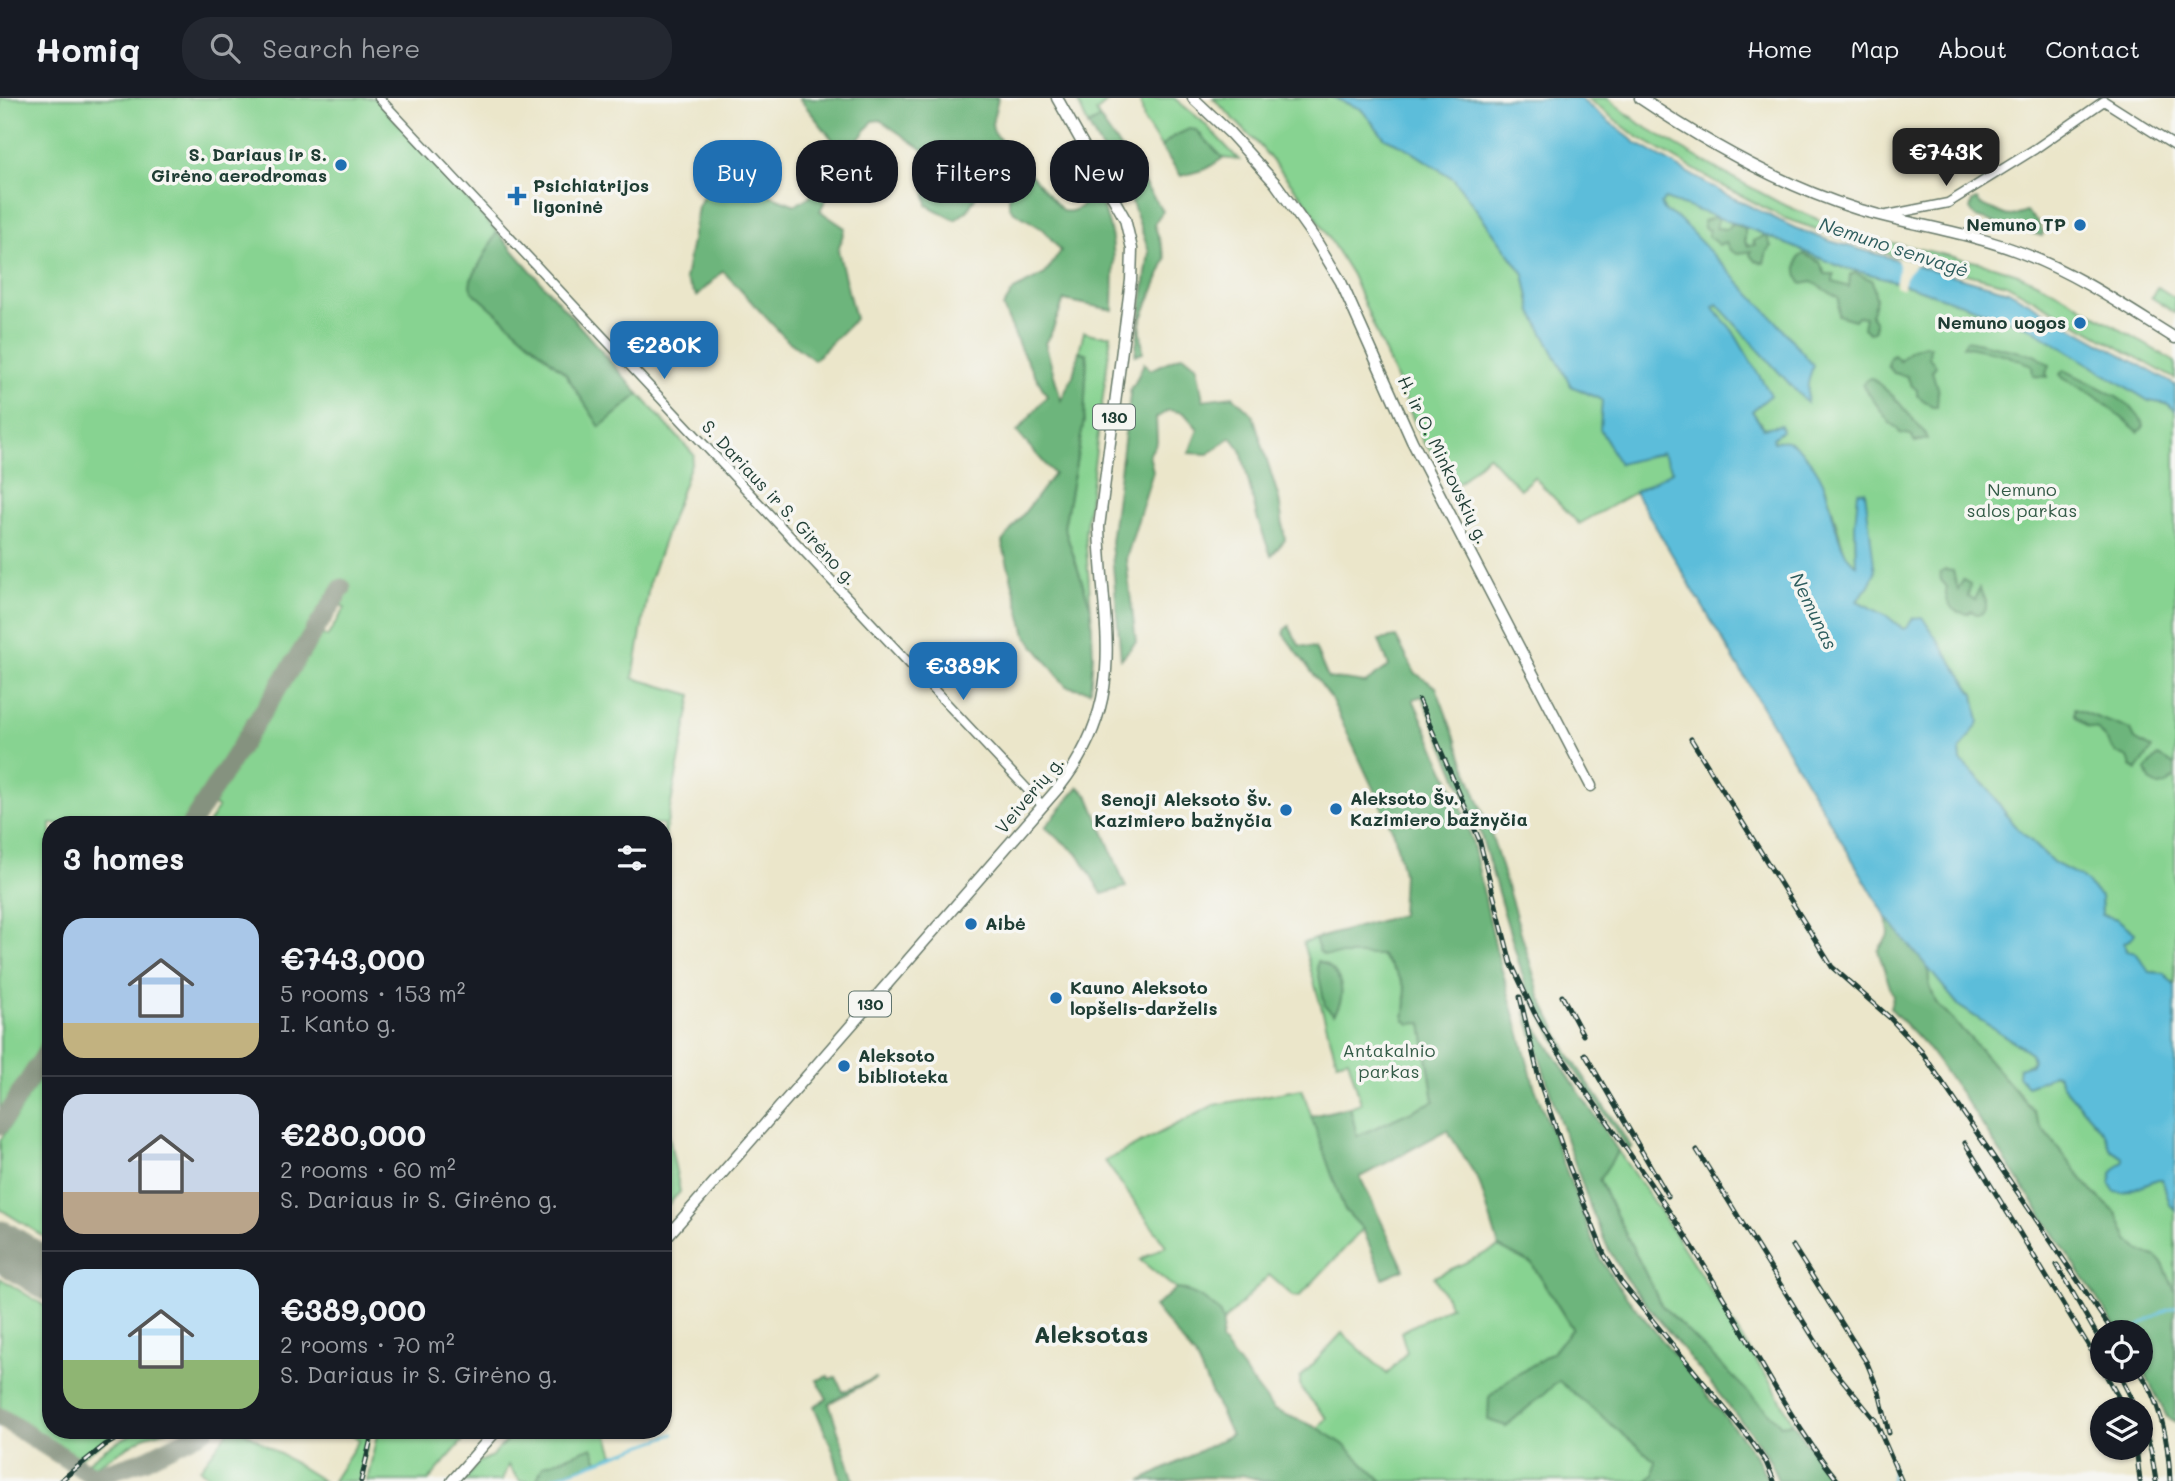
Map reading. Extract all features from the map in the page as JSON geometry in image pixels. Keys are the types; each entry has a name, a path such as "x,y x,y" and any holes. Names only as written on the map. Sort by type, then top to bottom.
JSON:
{"main road":[{"name":"Veiverių g.","path":"672,1231 1073,770 1097,719 1107,673 1107,630 1100,568 1099,527 1133,263 1125,219 1057,98"},
{"name":"H. ir O. Minkovskių g.","path":"1193,98 1230,133 1276,184 1315,239 1341,282 1411,441 1591,786"},
{"path":"1640,98 1680,123 1786,180 1856,208 2018,251 2046,263 2092,286 2175,338"},
{"path":"452,1481 489,1439"}],"street":[{"name":"S. Dariaus ir S. Girėno g.","path":"379,98 1043,806"},
{"path":"1885,216 1948,203 2035,149 2104,101 2175,146"}],"green space":[{"path":"0,98 375,98 497,232 471,280 472,291 565,373 600,426 639,394 694,455 650,580 633,678 692,695 669,816 213,816 218,808 213,804 321,634 327,637 345,608 340,604 349,590 338,583 190,816 42,816 42,1046 0,1112"},
{"path":"799,98 998,98 992,124 994,133 1000,140 912,142 880,120 873,121 858,140 833,140"},
{"path":"1076,98 1112,98 1096,112 1100,119 1088,125"},
{"path":"1140,98 1174,98 1202,121 1239,160 1223,158 1196,130 1181,133 1161,147 1144,121"},
{"path":"1213,98 1334,98 1361,109 1385,138 1403,146 1454,179 1524,274 1532,312 1602,400 1601,429 1662,453 1673,471 1579,524 1534,477 1520,489 1488,455 1459,483 1423,442 1352,275 1308,204 1261,147"},
{"path":"1587,98 1607,98 1640,124 1722,172 1780,203 1831,225 1879,240 1990,265 2021,275 2057,292 2175,362 2175,379 2006,284 1888,254 1784,218 1636,136"},
{"path":"1100,119 1114,140 1096,140 1088,125"},
{"path":"1189,129 1196,130 1223,158 1206,169 1181,176 1161,147 1171,138"},
{"path":"1036,180 1050,196 1050,203 1056,203 1063,211 1077,209 1085,203 1100,203 1113,243 1113,310 1064,300 1045,343 1061,400 1073,376 1079,351 1087,354 1084,420 1064,527 1091,609 1093,655 1090,691 1066,686 1026,635 1002,542 1054,474 1017,432 1047,396 1021,350 1003,307 1014,290 1045,274 1061,251 1044,230 1009,206 1009,203 1036,203"},
{"path":"1149,191 1163,211 1154,224 1166,259 1140,323 1143,353 1135,355 1149,252 1132,203 1149,203"},
{"name":"Nemuno salos parkas","path":"1665,198 1756,231 1841,267 1885,278 2027,326 2149,401 2168,404 2175,411 2175,986 2164,973 2150,972 2126,951 2124,943 2132,938 2117,919 2102,915 2101,897 2081,877 2054,863 2013,824 1989,790 1961,761 1960,750 1979,722 1974,694 1958,672 1907,628 1903,629 1887,616 1857,601 1869,585 1859,492 1855,525 1856,565 1845,554 1825,485 1774,442 1752,411 1761,403 1733,331 1712,307 1717,304 1807,402 1808,383 1680,220 1665,211 1661,204"},
{"path":"782,200 796,205 824,203 820,211 845,228 838,250 855,319 814,360 787,340 723,271 697,296 685,279 700,203 782,203"},
{"path":"1977,200 1981,205 2002,214 2012,216 2026,212 2037,221 2043,232 2042,236 1975,217 1970,210 1972,201"},
{"path":"972,203 968,210 955,220 927,205"},
{"path":"1715,217 1718,219 1716,228 1727,229 1731,224 1745,228 1745,241 1748,246 1755,245 1753,241 1766,235 1771,246 1764,263 1755,261 1750,255 1751,251 1737,254 1730,250 1726,243 1719,245 1709,237 1709,230 1704,228 1703,221"},
{"path":"497,232 639,394 600,427 565,373 472,291 471,280"},
{"path":"1804,254 1820,262 1825,274 1834,274 1833,282 1849,287 1850,275 1855,273 1872,280 1876,299 1871,315 1875,321 1875,330 1869,333 1863,328 1865,317 1858,316 1855,320 1838,315 1839,298 1812,282 1802,284 1798,278 1797,267 1798,259"},
{"path":"2158,287 2175,298 2175,313 2151,297"},
{"path":"1084,332 1111,335 1085,534 1091,609 1064,527 1084,420 1087,354 1079,351"},
{"path":"1967,340 2034,355 2050,365 2046,373 2048,377 2033,376 2032,365 2003,354 1963,346"},
{"path":"1925,345 1930,347 1929,357 1936,366 1932,371 1938,391 1937,407 1932,407 1917,395 1917,390 1907,376 1894,373 1888,366 1890,357 1894,355 1900,361 1910,350"},
{"path":"1183,355 1197,366 1203,400 1233,396 1253,415 1279,499 1285,540 1271,556 1257,517 1241,450 1231,437 1208,454 1189,453 1198,429 1184,413 1169,410 1156,418 1157,442 1149,455 1153,471 1126,559 1136,642 1121,659 1111,542 1131,387 1144,363 1150,370"},
{"path":"2064,370 2121,400 2139,417 2144,426 2139,432 2095,396 2063,378 2060,374"},
{"path":"1872,378 1894,397 1927,439 1915,442 1911,435 1900,433 1890,423 1863,386 1867,379"},
{"path":"1945,570 1953,571 1958,590 1963,580 1970,584 1968,597 1975,600 1979,588 1986,600 1986,608 1981,614 1972,611 1967,614 1951,607 1946,597 1947,587 1941,580 1940,573"},
{"path":"1289,626 1299,645 1315,648 1328,678 1365,683 1389,666 1379,640 1396,637 1415,673 1436,687 1493,840 1541,999 1568,1053 1632,1148 1628,1149 1562,1051 1526,987 1479,828 1422,696 1413,699 1462,809 1472,840 1496,949 1535,1088 1600,1258 1617,1285 1744,1440 1759,1461 1768,1481 1647,1481 1654,1475 1655,1461 1559,1381 1506,1426 1488,1420 1489,1397 1507,1381 1552,1353 1572,1328 1532,1264 1499,1247 1479,1181 1447,1130 1360,1177 1404,1269 1383,1278 1363,1229 1344,1209 1311,1116 1350,1107 1357,1136 1434,1101 1422,1023 1409,1024 1404,1019 1406,998 1400,977 1381,955 1325,955 1320,952 1315,939 1401,915 1403,873 1394,833 1331,698 1284,635 1284,630"},
{"path":"2075,709 2131,730 2135,739 2152,749 2137,770 2131,766 2128,758 2116,753 2097,729 2087,727 2075,716"},
{"path":"2158,756 2175,765 2175,777 2159,786 2150,781 2146,770"},
{"path":"1079,787 1089,797 1126,887 1102,894 1079,855 1045,827"},
{"path":"1887,918 1928,967 1929,983 1936,1003 2034,1112 2040,1125 2092,1191 2117,1214 2128,1240 2140,1251 2157,1258 2163,1264 2175,1291 2175,1422 2167,1417 2150,1383 2153,1383 2153,1320 2111,1320 1967,1102 1925,1045 1890,1008 1893,996 1878,951 1889,934"},
{"name":"Antakalnio parkas","path":"1315,939 1320,952 1325,955 1381,955 1403,984 1406,998 1404,1019 1422,1023 1434,1101 1357,1136 1350,1107 1361,1103 1348,1059 1337,1062 1303,943"},
{"path":"1318,961 1333,970 1340,983 1341,999 1334,1014 1325,1006"},
{"path":"1928,967 1959,1006 2031,1053 2031,1064 2019,1068 2018,1076 2027,1086 2054,1073 2058,1075 2062,1085 2104,1133 2111,1150 2123,1157 2123,1162 2162,1179 2170,1204 2175,1210 2175,1291 2163,1264 2157,1258 2140,1251 2128,1240 2117,1214 2092,1191 2040,1125 2034,1111 1936,1003 1929,983"},
{"path":"1525,1010 1618,1151 1599,1180 1661,1305 1781,1425 1793,1423 1832,1481 1778,1481 1771,1463 1754,1437 1625,1278 1591,1209"},
{"path":"42,1075 42,1235 0,1209 0,1141"},
{"path":"1302,1089 1344,1209 1363,1229 1299,1297 1293,1296 1269,1275 1223,1322 1216,1311 1187,1290 1176,1289 1140,1260 1166,1246 1105,1161 1214,1105"},
{"path":"1618,1151 1777,1393 1793,1423 1781,1426 1661,1305 1599,1180"},
{"path":"672,1152 680,1192 672,1200"},
{"path":"1499,1247 1532,1264 1572,1329 1552,1353 1507,1381 1506,1426 1559,1380 1655,1461 1654,1475 1647,1481 1382,1481 1343,1444 1318,1428 1327,1418 1302,1390 1300,1378 1342,1333 1387,1374 1407,1352 1401,1332 1451,1306 1434,1277"},
{"path":"0,1278 42,1304 42,1436 0,1410"},
{"path":"1176,1289 1198,1296 1217,1311 1223,1324 1221,1341 1274,1410 1318,1428 1343,1444 1382,1481 1263,1481 1242,1475 1231,1478 1141,1481 1231,1435 1195,1357 1154,1307"},
{"path":"828,1376 829,1379 836,1377 843,1392 876,1378 829,1403 854,1481 841,1481 834,1453 814,1406 827,1399 817,1380"},
{"path":"46,1439 109,1439 78,1459"},
{"path":"122,1439 141,1439 95,1466 87,1463"},
{"path":"222,1439 256,1439 323,1481 214,1481 200,1469"},
{"path":"369,1439 359,1481 333,1481 359,1440"},
{"path":"376,1439 464,1439 428,1481 367,1481"},
{"path":"508,1439 609,1439 614,1455 598,1461 591,1448 544,1466 536,1481 520,1481 508,1465 502,1481 463,1481 479,1462 492,1456"},
{"path":"592,1447 598,1461 550,1481 536,1481 543,1466"}],"water":[{"name":"Nemunas","path":"1334,98 1579,98 1636,143 1727,195 1795,228 1830,241 2008,291 2175,385 2175,411 2168,404 2149,401 2027,326 1885,278 1841,267 1756,231 1665,199 1661,204 1665,211 1680,220 1775,320 1813,365 1808,383 1807,403 1717,304 1713,307 1732,330 1771,395 1752,411 1763,428 1781,425 1782,431 1773,438 1774,442 1783,440 1793,443 1813,464 1825,488 1839,539 1848,557 1856,565 1858,492 1865,491 1875,573 1857,601 1887,616 1903,629 1907,628 1913,618 1922,617 1974,695 1979,722 1960,750 1961,761 1989,790 2013,824 2054,863 2081,877 2101,897 2102,915 2117,919 2135,933 2124,943 2126,951 2136,953 2150,972 2164,973 2175,986 2175,1210 2170,1204 2162,1179 2123,1193 2115,1192 2110,1184 2112,1173 2123,1162 2123,1158 2111,1150 2104,1133 2062,1085 2058,1075 2054,1073 2027,1086 2018,1076 2019,1068 2031,1064 2031,1053 1959,1006 1887,918 1635,492 1673,471 1662,453 1619,464 1600,429 1602,400 1571,386 1532,312 1524,274 1454,179 1403,146 1385,138 1361,109"}],"pier":[{"path":"1896,256 1918,262 1907,274 1903,289 1895,286 1899,265"}],"waterway":[{"path":"2149,1320 2175,1307"},
{"path":"550,1481 660,1439"},
{"path":"1891,1481 1893,1468"}],"taxiway":[{"path":"196,816 342,588"},
{"path":"0,1125 42,1059"},
{"path":"0,1417 90,1474 98,1475 145,1460 187,1439"}],"runway":[{"path":"0,1245 42,1271"}],"railway":[{"path":"1419,700 1479,839 1511,963 1534,1012 1550,1040 1692,1246 1798,1425 1838,1481"},
{"path":"1691,739 1832,967 1889,1017 1921,1051 2105,1320"},
{"path":"1562,996 1583,1035"},
{"path":"1520,997 1540,1083 1604,1254 1621,1282 1749,1438 1766,1462 1774,1481"},
{"path":"1585,1054 1668,1196"},
{"path":"1965,1143 2090,1348"},
{"path":"1697,1150 1831,1366 1875,1420 1901,1480"},
{"path":"1793,1246 1867,1363 1879,1392 1889,1433"},
{"path":"2057,1265 2090,1323"},
{"path":"2110,1383 2118,1397"},
{"path":"2124,1383 2131,1397"},
{"path":"2147,1383 2162,1423 2170,1481"},
{"path":"60,1481 116,1439"},
{"path":"361,1481 371,1439"},
{"path":"2138,1460 2140,1481"},
{"path":"2152,1460 2156,1481"}],"place":[{"name":"S. Dariaus ir S. Girėno aerodromas","path":"341,165"},
{"name":"Psichiatrijos ligoninė","path":"517,196"},
{"name":"Nemuno TP","path":"2080,225"},
{"name":"Nemuno uogos","path":"2080,323"},
{"name":"Aleksoto Šv. Kazimiero bažnyčia","path":"1336,809"},
{"name":"Senoji Aleksoto Šv. Kazimiero bažnyčia","path":"1286,810"},
{"name":"Aibė","path":"971,924"},
{"name":"Kauno Aleksoto lopšelis-darželis","path":"1056,998"},
{"name":"Aleksoto biblioteka","path":"844,1066"}],"district":[{"name":"Aleksotas","path":"1091,1335"}],"water label":[{"name":"Nemuno senvagė","path":"1894,247"}]}
